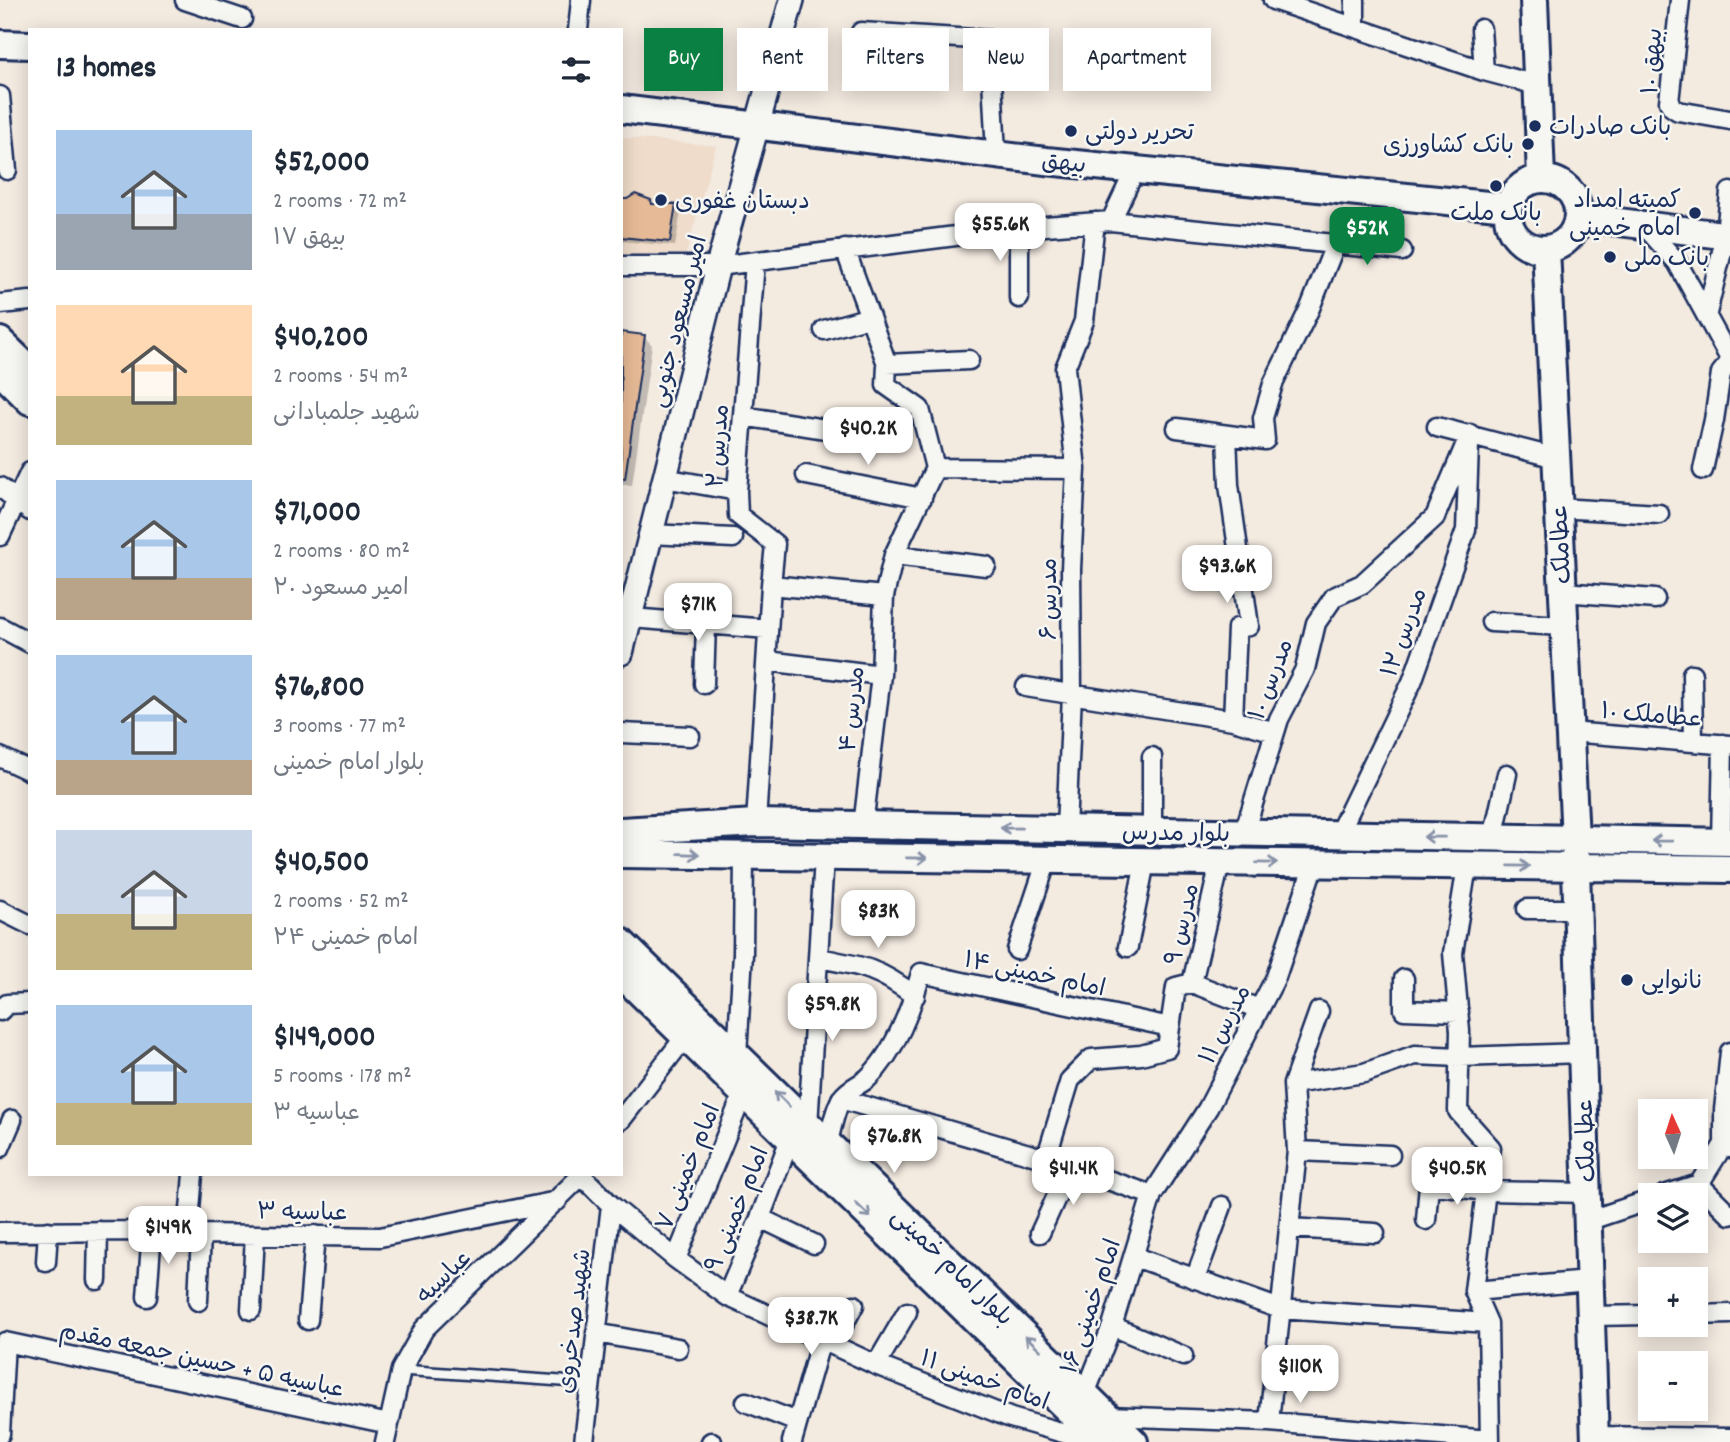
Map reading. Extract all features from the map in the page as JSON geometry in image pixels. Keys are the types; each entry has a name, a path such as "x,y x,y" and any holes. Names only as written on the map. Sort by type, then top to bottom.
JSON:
{"main road":[{"path":"1534,0 1541,178"},
{"path":"0,44 28,45"},
{"name":"بیهق","path":"623,109 996,155 1508,208"},
{"path":"1541,178 1553,179 1573,193 1578,204 1579,217 1572,235 1564,242 1546,249 1535,248 1517,237 1511,228 1508,208 1519,188 1529,181 1541,178"},
{"path":"1579,217 1728,235"},
{"name":"عطاملک","path":"1546,249 1575,839"},
{"path":"0,341 28,368"},
{"path":"0,371 28,399"},
{"name":"بلوار مدرس","path":"623,853 652,840 756,823 1726,842"},
{"path":"623,826 652,840 623,862"},
{"path":"1057,860 1066,829"},
{"name":"بلوار مدرس","path":"623,832 652,840 744,856 1730,869"},
{"name":"عطا ملک","path":"1575,839 1595,1439"},
{"name":"بلوار امام خمینی","path":"623,944 737,1055 799,1132 1101,1442"},
{"name":"بلوار امام خمینی","path":"623,976 743,1094 799,1132 827,1144 1135,1442"}],"street":[{"path":"185,0 241,24 242,0"},
{"path":"578,28 581,0"},
{"name":"امیر مسعود جنوبی","path":"623,646 718,266 792,0"},
{"path":"1355,0 1355,27"},
{"name":"بیهق ۱۰","path":"1680,0 1669,102 1678,111 1730,120"},
{"path":"1276,2 1484,71 1537,85"},
{"path":"1481,29 1484,71"},
{"path":"949,37 990,40 996,155"},
{"path":"0,96 7,170"},
{"path":"1103,221 1135,170"},
{"path":"1707,313 1728,235 1730,192"},
{"path":"623,266 718,266 1020,228 1103,221 1402,251"},
{"name":"مدرس ۶","path":"1066,829 1072,694 1071,569 1076,469 1065,368 1084,321 1103,221"},
{"path":"1643,224 1677,262 1707,313 1730,360 1721,373 1703,470"},
{"path":"1019,298 1020,228"},
{"path":"1177,428 1265,440 1263,418 1273,384 1310,308 1335,245"},
{"path":"845,249 887,364 886,385 920,410 935,468 1076,469"},
{"name":"مدرس ۲","path":"755,262 737,491 738,515 775,544 756,823"},
{"path":"0,304 28,301"},
{"path":"824,330 870,317"},
{"path":"887,364 969,360"},
{"path":"743,416 882,438"},
{"path":"1437,427 1556,458"},
{"name":"مدرس ۱۰","path":"1244,833 1279,719 1305,669 1317,623 1334,597 1362,584 1435,517 1470,434"},
{"name":"مدرس ۱۲","path":"1338,835 1412,682 1466,530 1470,434"},
{"path":"1227,435 1229,485 1249,626 1237,628 1233,720"},
{"name":"مدرس ۴","path":"863,826 881,675 884,596 894,555 935,468"},
{"path":"806,475 922,498"},
{"path":"664,478 737,491"},
{"path":"0,536 24,505 28,483"},
{"path":"0,487 24,505"},
{"path":"1558,508 1658,514"},
{"path":"649,534 733,538"},
{"path":"894,555 986,566"},
{"path":"771,585 884,596"},
{"path":"1563,592 1655,599"},
{"path":"631,618 768,629"},
{"path":"1492,621 1564,626"},
{"path":"704,684 706,624"},
{"path":"0,627 28,642"},
{"path":"767,660 881,675"},
{"path":"1692,674 1693,742"},
{"path":"1026,687 1233,720 1275,732"},
{"name":"عطاملک ۱۰","path":"1569,732 1726,744"},
{"path":"623,733 690,736"},
{"path":"1726,744 1726,842"},
{"path":"0,757 28,770"},
{"path":"1152,757 1152,831"},
{"path":"1493,838 1507,774"},
{"path":"737,1055 743,954 744,856"},
{"name":"امام خمینی ۹","path":"727,1296 799,1132 818,958 824,857"},
{"path":"1017,950 1057,860"},
{"path":"1128,947 1145,862"},
{"name":"مدرس ۹","path":"1046,1159 1070,1080 1091,1059 1141,1055 1167,1048 1176,987 1192,983 1220,863"},
{"name":"مدرس ۱۱","path":"1152,1195 1208,1108 1276,977 1314,864"},
{"path":"1108,1416 1269,1422 1490,1441 1488,1323 1475,1291 1491,1148 1458,1111 1459,1012 1453,953 1468,866"},
{"path":"1527,909 1577,909"},
{"path":"0,910 28,924"},
{"path":"818,958 867,967 892,978 915,996"},
{"name":"امام خمینی ۱۴","path":"841,1099 849,1090 867,1079 884,1057 908,1016 921,973 1170,1027"},
{"path":"1404,979 1404,1010 1459,1012"},
{"path":"1192,983 1259,1009"},
{"path":"0,1010 7,1004 28,1003"},
{"path":"1269,1422 1297,1150 1293,1084 1319,1011"},
{"path":"627,1098 685,1037"},
{"path":"1700,1183 1727,1146 1724,1110 1730,1052"},
{"path":"1293,1084 1364,1073 1415,1055 1460,1057 1582,1053"},
{"name":"امام خمینی ۷","path":"676,1259 743,1094"},
{"path":"827,1144 841,1099 1046,1159 1152,1195"},
{"path":"0,1148 14,1119"},
{"path":"1297,1150 1390,1155"},
{"path":"1040,1233 1070,1167"},
{"path":"193,1176 198,1301"},
{"name":"عباسیه","path":"385,1442 401,1370 424,1329 580,1176"},
{"name":"امام خمینی ۱۱","path":"582,1176 611,1205 676,1259 727,1296 876,1365 1011,1418 1095,1442"},
{"path":"1426,1220 1429,1184 1486,1191 1586,1193"},
{"path":"1708,1193 1730,1215"},
{"name":"امام خمینی ۱۶","path":"1085,1394 1112,1326 1152,1195"},
{"name":"عباسیه ۳","path":"0,1231 152,1231 380,1237 557,1201"},
{"path":"1587,1221 1638,1204"},
{"name":"شهید صدخروی","path":"584,1442 611,1205"},
{"path":"1195,1279 1222,1206"},
{"path":"760,1218 814,1244"},
{"path":"1289,1228 1375,1233"},
{"path":"46,1262 48,1231"},
{"path":"97,1280 98,1231"},
{"path":"147,1297 152,1231"},
{"path":"251,1310 255,1235"},
{"path":"308,1320 315,1235"},
{"path":"1135,1257 1280,1309 1488,1323"},
{"path":"1475,1291 1589,1281"},
{"path":"792,1442 827,1342 854,1305"},
{"path":"876,1365 907,1312"},
{"path":"1708,1315 1730,1314"},
{"path":"1591,1316 1638,1315"},
{"path":"1112,1326 1183,1356"},
{"path":"596,1333 678,1348"},
{"name":"عباسیه ۵ + حسین جمعه مقدم","path":"0,1434 5,1342 389,1424"},
{"path":"746,1402 797,1422"},
{"path":"1595,1439 1730,1438"}],"lane":[{"path":"401,1370 590,1383"}],"shaded area":[{"name":"دبستان غفوری","path":"623,137 716,146 686,254 623,254"}],"building":[{"path":"635,194 651,200 652,204 676,204 670,242 623,237 623,199"},
{"path":"623,332 645,335 623,478"}],"place":[{"name":"بانک صادرات","path":"1535,126"},
{"name":"تحریر دولتی","path":"1071,131"},
{"name":"بانک کشاورزی","path":"1528,144"},
{"name":"بانک ملت","path":"1496,186"},
{"name":"دبستان غفوری","path":"661,200"},
{"name":"کمیته امداد امام خمینی","path":"1695,213"},
{"name":"بانک ملی","path":"1610,257"},
{"name":"نانوایی","path":"1627,980"}]}
